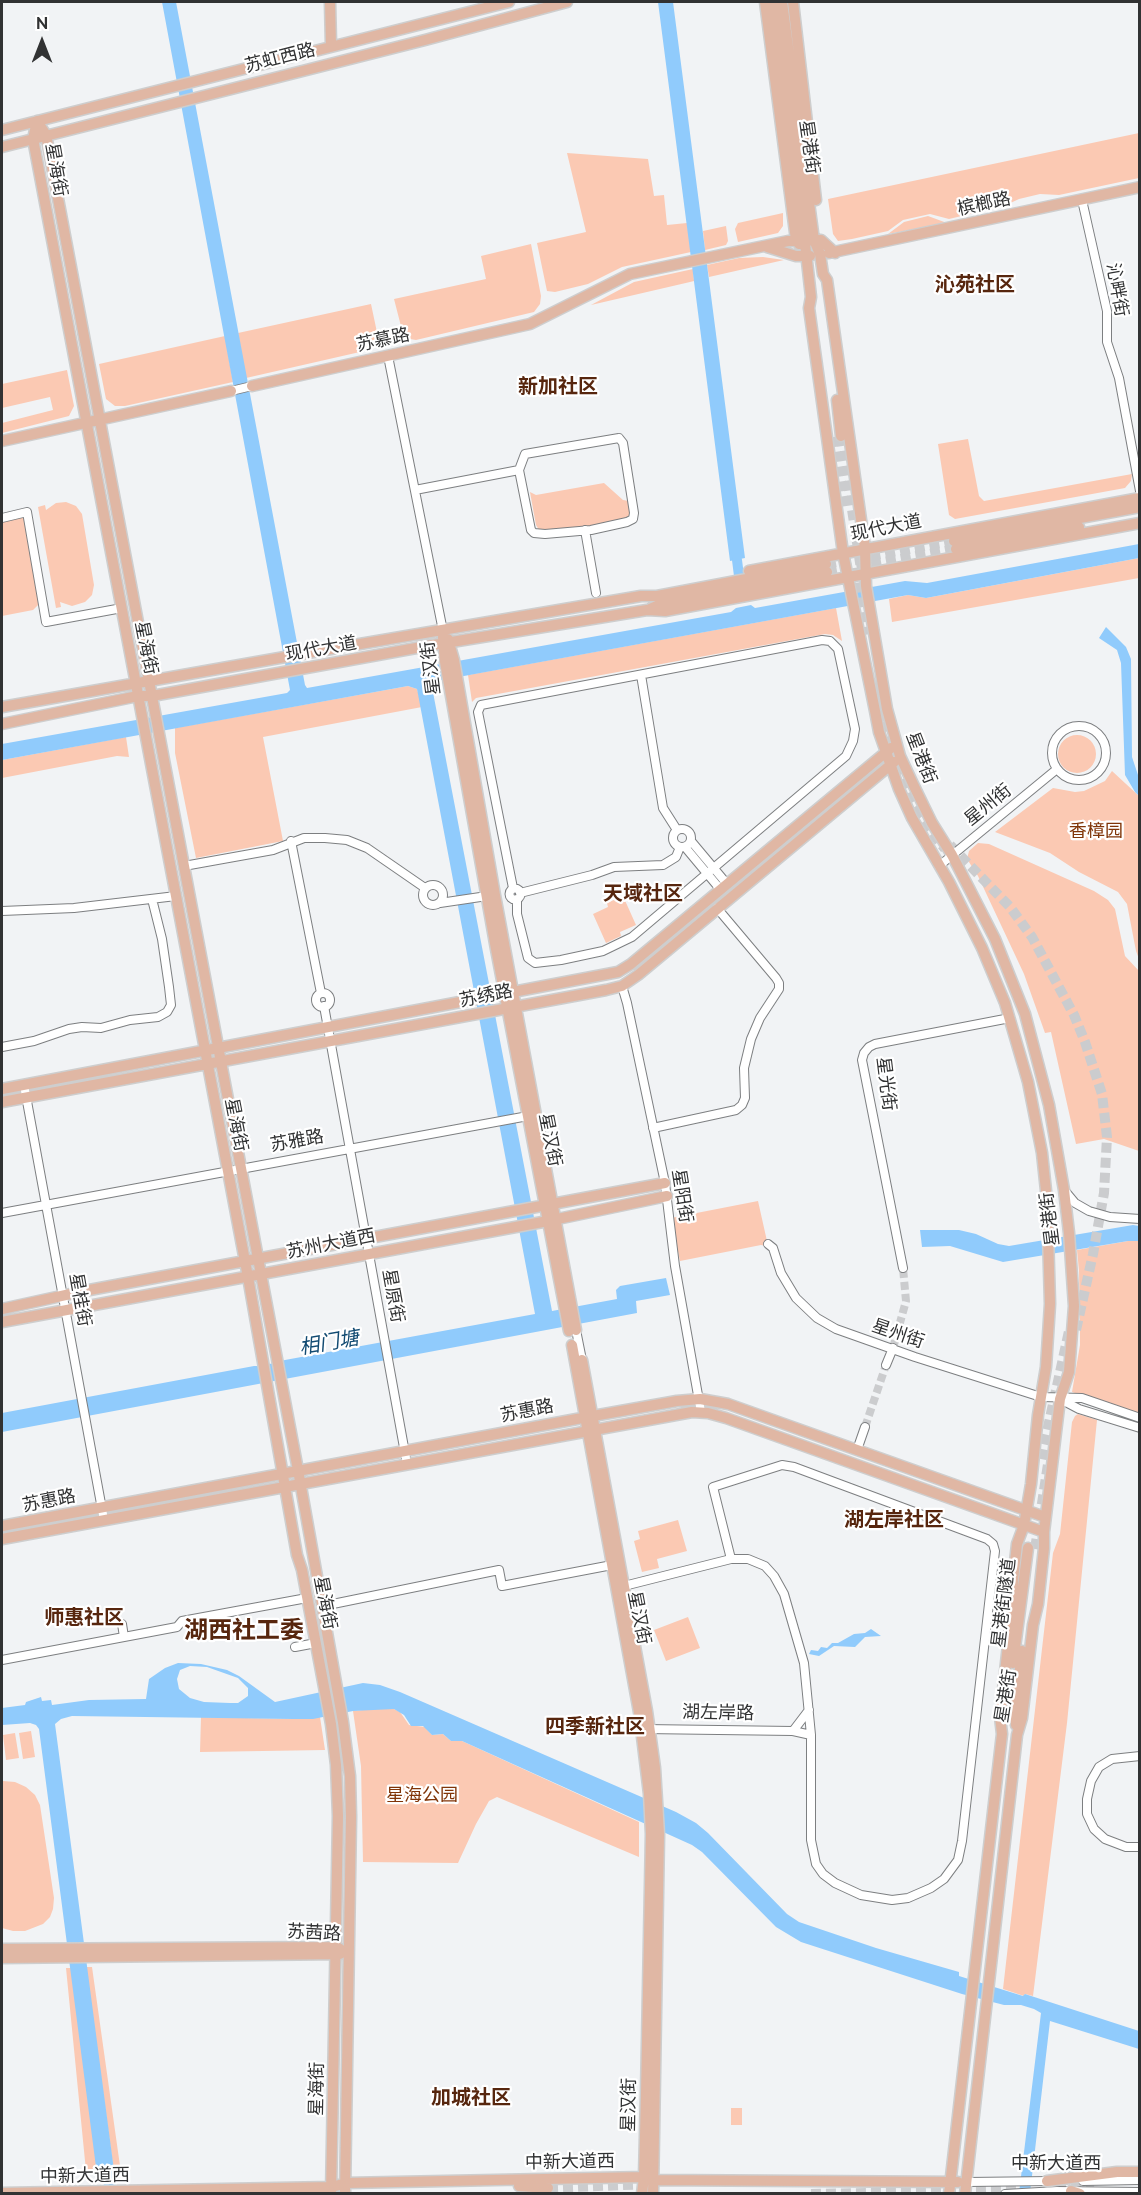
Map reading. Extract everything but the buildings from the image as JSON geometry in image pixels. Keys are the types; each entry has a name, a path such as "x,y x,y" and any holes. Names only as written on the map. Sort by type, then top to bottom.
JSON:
{"main road":[{"path":"330,2 331,45"},
{"name":"苏虹西路","path":"2,130 331,45 509,2"},
{"name":"苏虹西路","path":"2,147 567,2"},
{"path":"765,2 809,240"},
{"name":"星港街","path":"773,2 798,151"},
{"name":"星港街","path":"782,2 809,240 820,254 823,274 827,280 865,548 866,581 884,692 898,750 926,812 952,855 995,939 1025,1014 1049,1105 1064,1190 1071,1255 1074,1306 1069,1372 1060,1399 1045,1517 1038,1604 1033,1625 1022,1718 1017,1735 966,2188"},
{"path":"793,2 809,240 806,256"},
{"name":"星海街","path":"37,121 46,135 298,1470 343,1722 350,1788 345,2188"},
{"name":"星海街","path":"37,121 33,139 248,1277 284,1487 331,1724 337,1771 338,1816 332,2190"},
{"name":"槟榔路","path":"835,253 1140,187"},
{"path":"809,240 835,253"},
{"name":"苏慕路","path":"252,386 531,324 630,274 763,246 809,240"},
{"name":"苏慕路","path":"763,246 789,254 806,256 835,253"},
{"name":"星港街","path":"806,256 811,297 815,307 837,436 821,280 823,274"},
{"name":"星港街","path":"811,297 809,308 843,553 874,711 890,765 912,818 950,882 989,961 1010,1018 1028,1082 1042,1153 1049,1235 1047,1355 1024,1525 1017,1544 1000,1717 1002,1734 949,2193"},
{"name":"苏慕路","path":"2,441 231,391"},
{"name":"现代大道","path":"641,596 656,589 1140,498"},
{"path":"1140,507 955,545 1140,516"},
{"name":"现代大道","path":"2,724 138,696 152,696 647,610 665,611 731,598 866,581 1140,523"},
{"name":"现代大道","path":"2,707 641,596 657,596 826,568 663,603 647,610"},
{"name":"星汉街","path":"443,631 454,683 487,896 505,994 548,1220 573,1330"},
{"name":"苏绣路","path":"2,1089 328,1029 618,972 632,964 886,752 898,750"},
{"name":"苏绣路","path":"2,1102 622,986 890,765 898,750"},
{"name":"星汉街","path":"508,1008 522,1117 545,1204"},
{"name":"苏州大道西","path":"2,1308 664,1183"},
{"name":"苏州大道西","path":"2,1322 515,1227 667,1196"},
{"name":"星汉街","path":"572,1346 589,1416"},
{"name":"星汉街","path":"582,1360 612,1565 646,1729"},
{"name":"苏惠路","path":"2,1526 589,1416 700,1399 728,1404 1045,1517"},
{"name":"苏惠路","path":"2,1539 591,1430 701,1412 726,1418 1044,1532"},
{"name":"星汉街","path":"591,1430 624,1586 646,1729 653,1795 655,1834 649,2179 653,2193"},
{"name":"星港街隧道","path":"1002,1734 1008,1712 1031,1548 1015,1713 1017,1735"},
{"name":"苏茜路","path":"2,1949 62,1953 349,1952"},
{"name":"苏茜路","path":"2,1958 62,1953"},
{"path":"1047,2181 1117,2172 1140,2172"},
{"name":"星汉街","path":"642,2193 649,2179"},
{"name":"中新大道西","path":"2,2193 332,2190 435,2181 649,2179 951,2182 966,2188"},
{"path":"435,2181 548,2188"}],"street":[{"name":"沁畔街","path":"1082,200 1107,311 1107,342 1119,378 1140,491"},
{"path":"388,356 443,631"},
{"name":"苏慕路","path":"231,391 252,386"},
{"path":"619,438 633,504 633,519 585,531 534,533 531,530 519,470 525,454 619,438"},
{"path":"415,490 519,470"},
{"path":"2,518 27,512 46,622 122,608"},
{"path":"585,531 596,593"},
{"path":"822,640 830,641 838,649 855,729 850,749 846,756 709,870 623,942 603,951 540,964 531,962 517,914 515,893 478,712 482,705 822,640"},
{"path":"640,675 663,808 677,830"},
{"path":"1085,727 1092,729 1101,738 1106,751 1105,759 1101,768 1092,777 1077,780 1062,775 1057,769 1052,751 1054,741 1060,733 1069,728 1085,727"},
{"name":"星州街","path":"939,866 1057,769"},
{"path":"440,903 443,894 438,886 425,888 422,896 426,903 433,906 440,903 515,893 592,875 614,867 663,865 676,857 685,845 691,836 683,828 674,834 675,844 685,845 723,886"},
{"path":"184,866 273,850 304,838 347,840 367,848 425,888"},
{"name":"星原街","path":"291,842 321,993 316,998 316,1002 324,1006 407,1464"},
{"path":"2,911 74,908 176,896"},
{"path":"2,1047 34,1041 69,1029 101,1028 130,1020 158,1017 167,1012 171,1005 169,987 162,939 152,899"},
{"path":"653,1128 736,1110 742,1105 745,1098 745,1060 751,1039 760,1018 779,989 779,982 776,978 717,908"},
{"name":"星阳街","path":"622,986 667,1196 675,1266 701,1412"},
{"name":"星光街","path":"903,1268 863,1064 864,1053 868,1047 875,1044 1010,1018"},
{"name":"星桂街","path":"24,1085 104,1520"},
{"name":"苏雅路","path":"2,1213 522,1117"},
{"path":"1064,1190 1071,1200 1089,1211 1110,1217 1140,1219"},
{"name":"星州街","path":"768,1244 773,1248 781,1273 791,1292 811,1314 836,1329 1041,1397 1082,1398 1140,1418"},
{"name":"星汉街","path":"572,1346 573,1330"},
{"name":"星汉街","path":"573,1330 582,1360"},
{"path":"886,1365 893,1348"},
{"name":"星州街","path":"1060,1399 1079,1409 1140,1428"},
{"path":"857,1450 865,1426"},
{"path":"624,1586 731,1559 748,1559 765,1566 774,1576 784,1594 800,1647 811,1735 811,1840 818,1868 835,1883 861,1895 892,1900 920,1894 944,1878 958,1860 962,1841 994,1560 993,1544 987,1539 794,1467 782,1465 713,1487 731,1559"},
{"path":"323,1606 499,1570 502,1586 612,1565"},
{"path":"2,1660 177,1627 182,1621 307,1598"},
{"path":"122,1624 124,1637"},
{"path":"295,1647 316,1643"},
{"path":"793,1731 808,1710"},
{"name":"湖左岸路","path":"646,1729 793,1731 811,1735"},
{"path":"1140,1756 1112,1759 1099,1767 1091,1781 1087,1799 1087,1814 1099,1834 1105,1839 1126,1847 1140,1847"},
{"name":"中新大道西","path":"966,2188 1009,2181 1140,2180"},
{"name":"中新大道西","path":"1007,2193 1140,2192"}],"green space":[{"path":"1139,133 1139,178 1059,195 1040,194 1019,199 1004,206 949,219 930,214 903,220 888,231 852,239 838,241 833,234 828,199"},
{"path":"567,153 648,159 654,196 664,195 667,225 687,223 691,252 622,267 588,284 555,292 547,291 537,243 586,232"},
{"path":"783,213 783,226 778,233 738,242 735,229 738,223"},
{"path":"928,216 947,223 888,234 904,222"},
{"path":"726,226 728,241 726,245 705,250 703,231"},
{"path":"531,244 541,296 540,304 534,312 416,340 403,334 394,299 486,279 481,256"},
{"path":"763,257 784,260 709,277 707,265 739,258"},
{"path":"693,269 694,281 591,305 634,282"},
{"path":"371,304 378,337 373,349 246,378 238,333"},
{"path":"225,336 233,382 125,406 115,406 106,399 99,364"},
{"path":"67,370 74,406 69,416 2,433 2,423 53,410 50,397 2,408 2,384"},
{"path":"968,439 979,496 984,501 1132,474 1131,481 1125,488 955,519 949,515 938,444"},
{"path":"604,483 623,500 629,501 630,518 592,526 539,530 530,492 536,495"},
{"path":"66,502 76,506 82,514 94,585 92,595 85,602 72,606 60,602 61,607 56,608 38,507 45,505 46,510 56,503"},
{"path":"22,517 39,604 33,610 2,616 2,520"},
{"path":"1139,558 1139,578 892,622 889,599 908,595 926,598"},
{"path":"836,608 842,641 833,635 825,634 476,698 472,702 468,675"},
{"path":"408,686 417,689 422,707 263,737 283,841 196,858 175,753 175,728"},
{"path":"1077,735 1091,740 1096,754 1091,768 1077,773 1063,768 1058,754 1063,740"},
{"path":"126,737 129,757 117,756 2,778 2,760"},
{"name":"香樟园","path":"1112,771 1139,796 1139,959 1127,904 1118,892 1079,872 1050,853 995,832 1053,788 1075,792 1084,791 1105,781"},
{"path":"978,843 989,844 1094,891 1108,900 1115,909 1125,956 1139,971 1139,1151 1104,1139 1076,1144 1051,1032 1045,1033 1024,974 978,876 967,859 969,851"},
{"path":"623,896 636,925 620,932 621,936 606,943 593,914 608,907 607,903"},
{"path":"758,1201 769,1250 766,1246 761,1245 680,1261 671,1218"},
{"path":"1139,1241 1139,1415 1072,1392 1080,1345 1077,1250"},
{"path":"1078,1414 1097,1420 1067,1723 1033,1996 1025,1994 1024,1996 1003,1989 1053,1553 1060,1534 1072,1422"},
{"path":"678,1520 687,1551 657,1559 659,1568 642,1572 634,1541 640,1539 638,1531"},
{"path":"688,1617 700,1648 666,1661 654,1630"},
{"name":"星海公园","path":"384,1708 400,1712 409,1725 425,1727 432,1735 443,1734 451,1741 462,1741 639,1822 639,1857 497,1797 489,1801 458,1863 363,1862 361,1766 353,1711"},
{"path":"201,1717 292,1719 320,1717 325,1750 200,1752"},
{"path":"31,1731 35,1757 23,1759 19,1733"},
{"path":"15,1733 19,1758 6,1760 3,1735"},
{"path":"3,1781 15,1782 26,1787 35,1795 40,1805 54,1898 50,1917 43,1924 25,1931 2,1928"},
{"path":"86,1967 92,1967 121,2173 114,2173"},
{"path":"66,1968 71,1968 98,2173 86,2171"},
{"path":"731,2108 742,2108 742,2125 731,2125"}],"water":[{"path":"162,2 176,2 307,688 731,612 736,608 751,605 755,608 905,581 927,583 1139,544 1139,558 926,598 908,595 431,682 552,1311 617,1299 616,1290 620,1286 666,1278 670,1295 636,1301 637,1313 2,1432 2,1413 535,1314 417,689 408,686 2,760 2,744 287,693 290,690"},
{"path":"658,2 673,2 745,558 730,561"},
{"path":"1106,627 1126,647 1131,659 1132,757 1139,778 1139,796 1125,775 1121,663 1117,650 1099,638"},
{"path":"1133,1225 1139,1226 1139,1241 1003,1262 950,1246 922,1247 920,1230 959,1230 1009,1246"},
{"path":"871,1629 881,1636 865,1637 855,1647 834,1646 819,1656 809,1654 811,1650 818,1651 821,1647 827,1648 832,1643 838,1643 854,1634 865,1633"},
{"path":"178,1663 201,1664 227,1670 275,1702 363,1683 380,1685 400,1692 676,1812 696,1823 787,1914 799,1922 876,1948 959,1972 959,1976 1023,1996 1025,1994 1139,2031 1139,2049 1050,2021 1030,2193 1019,2193 1041,2013 1034,2009 1021,2005 1004,2005 962,1994 801,1942 776,1927 702,1852 692,1845 462,1741 451,1741 443,1734 432,1735 423,1726 411,1726 404,1715 394,1709 353,1711 313,1719 72,1716 61,1719 55,1724 117,2193 105,2193 102,2173 98,2173 96,2167 39,1729 30,1723 2,1725 2,1708 25,1705 26,1702 41,1697 42,1701 51,1700 52,1705 89,1700 146,1699 149,1679 165,1668","holes":["190,1666 207,1667 238,1678 248,1688 248,1696 238,1703 204,1702 190,1698 179,1689 177,1679 180,1670"]}],"waterway":[{"path":"737,560 739,576"}],"tunnel":[{"path":"841,436 862,576"},
{"path":"834,437 845,508"},
{"path":"826,564 954,541"},
{"path":"827,572 956,549"},
{"path":"854,568 864,635"},
{"path":"882,707 893,752 902,776 924,814"},
{"path":"914,810 945,849"},
{"path":"950,845 1010,907 1032,937 1074,1015 1102,1094 1107,1137 1104,1193 1076,1330"},
{"path":"893,1348 906,1301 903,1268"},
{"path":"1041,1459 1069,1331"},
{"path":"865,1427 886,1365"},
{"path":"1035,1549 1050,1451"},
{"path":"1056,2184 1094,2183"},
{"path":"548,2188 650,2184"},
{"path":"811,2194 1017,2190"}],"district":[{"name":"沁苑社区","path":"975,285"},
{"name":"新加社区","path":"558,387"},
{"name":"天域社区","path":"643,894"},
{"name":"湖左岸社区","path":"894,1520"},
{"name":"师惠社区","path":"84,1618"},
{"name":"湖西社工委","path":"244,1631"},
{"name":"四季新社区","path":"595,1727"},
{"name":"加城社区","path":"471,2098"}],"water label":[{"name":"相门塘","path":"329,1343"}]}
